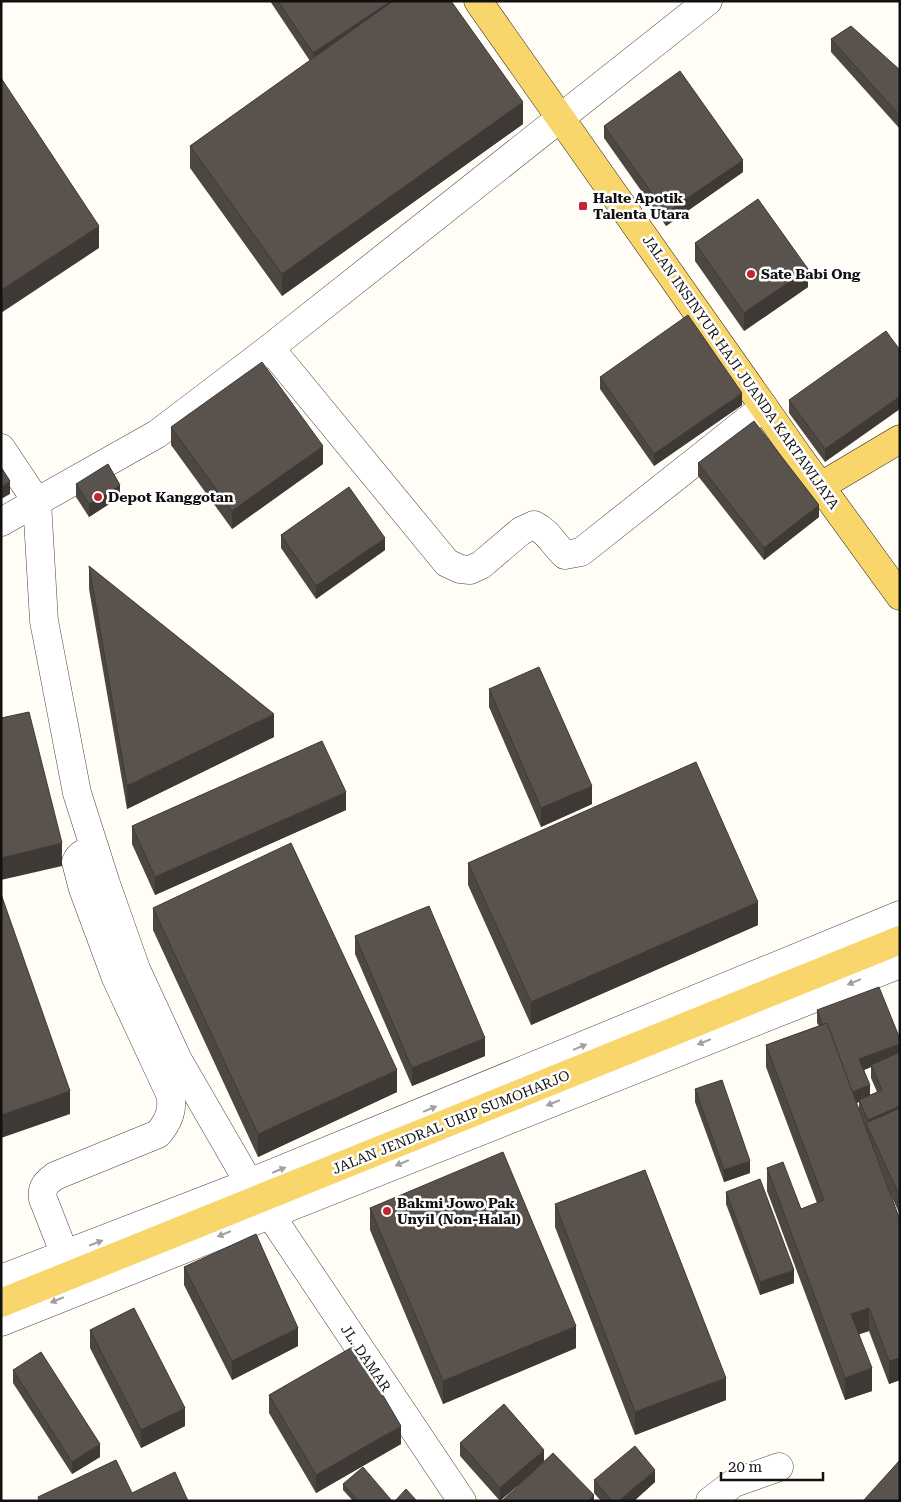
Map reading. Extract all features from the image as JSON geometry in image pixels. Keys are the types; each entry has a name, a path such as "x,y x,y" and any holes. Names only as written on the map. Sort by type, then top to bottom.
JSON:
{"main road":[{"name":"JALAN INSINYUR HAJI JUANDA KARTAWIJAYA","path":"478,1 764,407 900,596"},
{"path":"821,486 900,439"},
{"name":"JALAN JENDRAL URIP SUMOHARJO","path":"1,1303 900,940"}],"street":[{"path":"1,522 157,434 270,348 708,1"},
{"path":"270,348 447,563 460,569 470,570 481,565 521,531 534,525 544,530 555,546 565,555 581,552 764,407"},
{"path":"1,448 37,502"},
{"name":"JL. DAMAR","path":"37,502 44,621 77,793 136,969 178,1060 259,1199 462,1501"},
{"path":"65,1254 43,1199 42,1192 45,1184 55,1176 158,1134 165,1126 170,1115 172,1103 170,1094 116,978 83,889 76,862 77,858 83,853 95,850"},
{"path":"1,1322 259,1199 900,916"},
{"path":"1,1280 65,1254 259,1199 900,964"},
{"path":"710,1501 734,1483 779,1468"}],"building":[{"path":"278,1 391,1 313,53"},
{"path":"393,1 451,1 523,102 282,274 190,146"},
{"path":"851,26 900,70 900,116 831,39"},
{"path":"680,71 743,160 666,213 604,126"},
{"path":"1,78 99,226 1,290"},
{"name":"Sate Babi Ong","path":"758,199 808,269 744,313 695,243"},
{"path":"688,315 742,393 654,454 600,377"},
{"path":"886,331 900,350 900,396 825,449 789,400"},
{"path":"262,362 323,446 232,511 171,427"},
{"path":"754,421 819,505 764,548 698,463"},
{"path":"108,464 120,485 89,504 76,484"},
{"path":"1,467 10,481 1,487"},
{"path":"349,487 385,538 316,586 281,535"},
{"path":"89,566 274,714 127,786"},
{"path":"539,667 592,786 541,808 489,689"},
{"path":"29,712 62,843 1,858 1,718"},
{"path":"322,741 346,792 155,877 132,826"},
{"path":"696,762 758,902 531,1002 468,863"},
{"path":"291,843 397,1070 258,1134 153,908"},
{"path":"1,894 70,1091 1,1115"},
{"path":"429,906 485,1038 412,1068 355,936"},
{"path":"879,987 900,1039 900,1044 859,1059 870,1085 852,1092 827,1023 823,1025 817,1010"},
{"path":"827,1023 900,1220 900,1358 889,1361 869,1308 851,1314 872,1368 845,1378 767,1168 783,1162 801,1209 824,1200 766,1045"},
{"path":"900,1052 900,1106 868,1120 859,1100 882,1090 871,1065"},
{"path":"722,1080 750,1161 724,1170 695,1089"},
{"path":"900,1108 900,1197 866,1123"},
{"path":"503,1152 576,1326 443,1381 370,1208"},
{"path":"645,1170 726,1378 635,1412 555,1204"},
{"path":"760,1179 794,1270 760,1282 726,1192"},
{"path":"256,1234 298,1328 232,1361 184,1267"},
{"path":"134,1308 185,1408 141,1430 90,1330"},
{"path":"354,1346 401,1426 316,1475 269,1395"},
{"path":"41,1352 100,1444 72,1462 13,1370"},
{"path":"504,1404 544,1450 500,1488 460,1443"},
{"path":"635,1446 655,1470 619,1501 612,1501 594,1480"},
{"path":"553,1453 594,1495 588,1501 502,1501"},
{"path":"116,1460 132,1493 175,1472 188,1501 39,1501 38,1497"},
{"path":"900,1460 900,1501 863,1501"},
{"path":"363,1467 392,1501 358,1501 343,1484"},
{"path":"406,1489 417,1501 395,1501"}],"place":[{"name":"Halte Apotik Talenta Utara","path":"583,206"},
{"name":"Sate Babi Ong","path":"751,274"},
{"name":"Depot Kanggotan","path":"98,497"},
{"name":"Bakmi Jowo Pak Unyil (Non-Halal)","path":"387,1211"}]}
